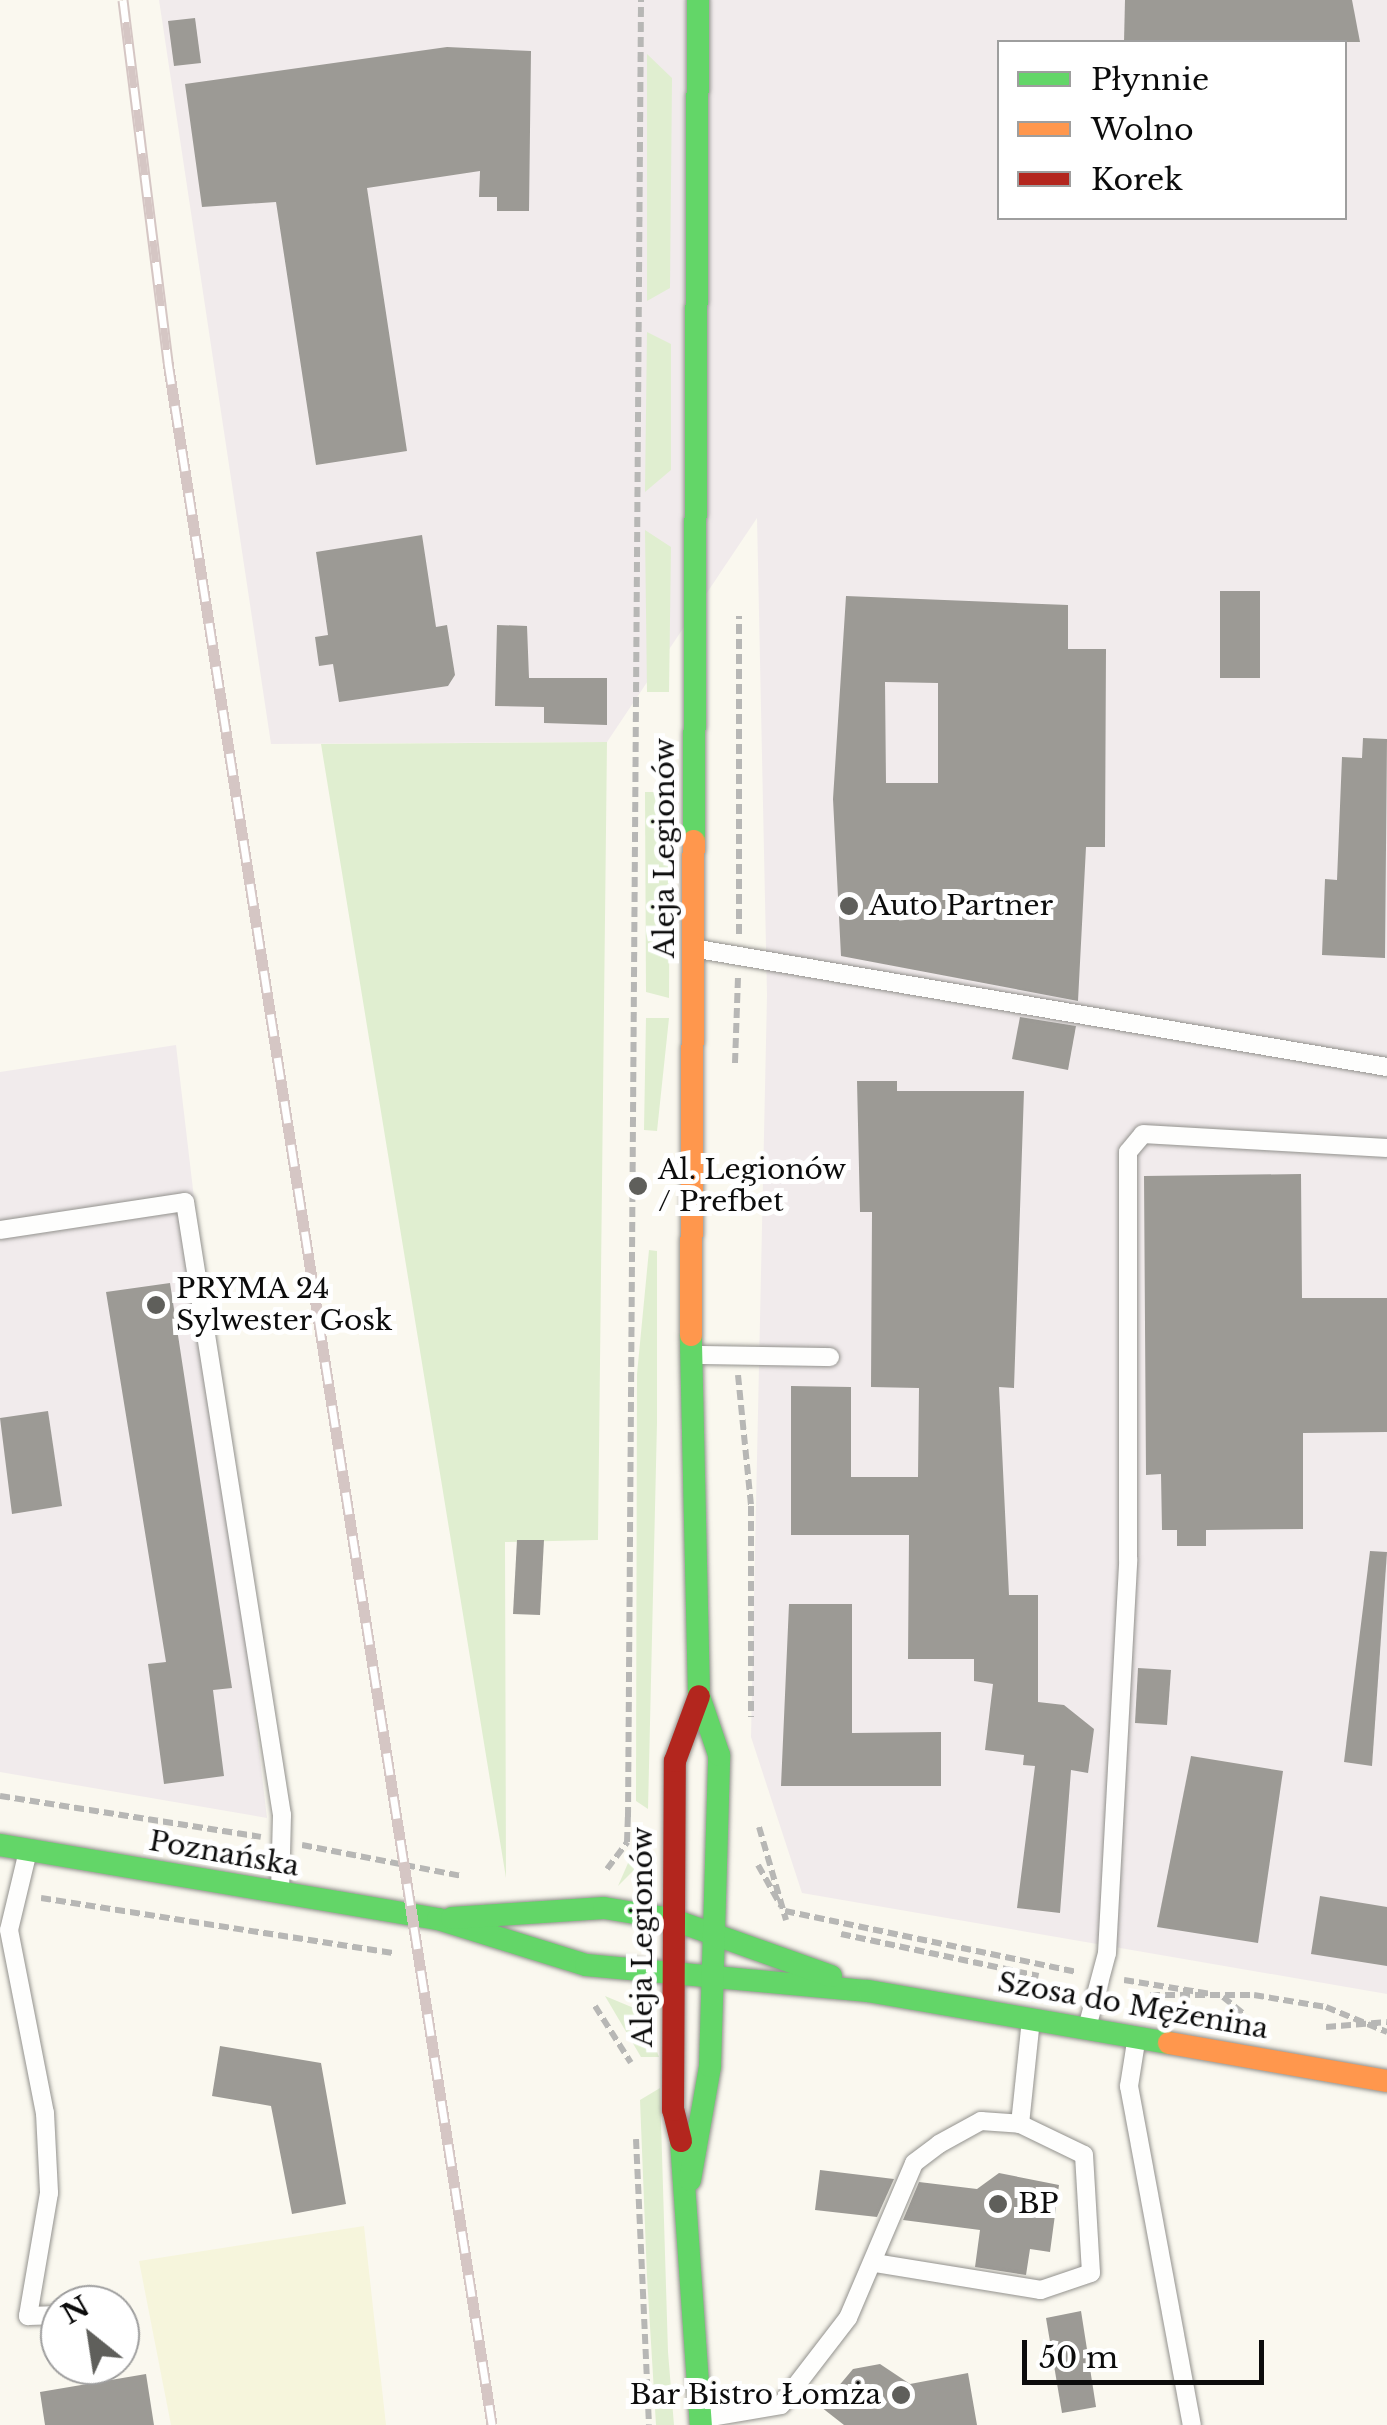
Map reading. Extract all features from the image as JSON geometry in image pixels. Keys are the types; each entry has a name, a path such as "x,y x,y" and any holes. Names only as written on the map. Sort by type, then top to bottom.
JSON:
{"main road":[{"name":"Aleja Legionów","path":"690,2180 706,2106 719,1755 700,1696 691,1354 698,0"},
{"name":"Aleja Legionów","path":"700,1696 675,1761 671,1918 673,2110 690,2180 701,2421"},
{"name":"Poznańska","path":"0,1846 438,1919 598,1966 672,1974"},
{"name":"Poznańska","path":"438,1919 604,1908 671,1918"},
{"name":"Szosa do Mężenina","path":"671,1918 868,1991"},
{"name":"Szosa do Mężenina","path":"672,1974 868,1991 1387,2081"}],"lane":[{"path":"694,948 1387,1068"},
{"path":"1087,2029 1107,1953 1128,1560 1128,1152 1142,1134 1387,1148"},
{"path":"0,1230 184,1202 282,1815 280,1895"},
{"path":"691,1354 736,1358 830,1357"},
{"path":"28,1850 9,1930 44,2114 49,2194 28,2316 40,2315"},
{"path":"1020,2124 1031,2019"},
{"path":"1137,2037 1129,2086 1192,2425"},
{"path":"701,2421 781,2404 848,2318 914,2164 981,2121 1020,2124 1084,2155 1091,2273 1041,2290 874,2263"}],"path":[{"path":"604,1908 608,1866 627,1842 641,0"},
{"path":"733,1074 739,956 739,594"},
{"path":"736,1358 751,1506 750,1737"},
{"path":"751,1818 785,1911"},
{"path":"717,1840 747,1839 785,1911 808,1926 1096,1987 1178,1999 1254,1995 1326,2007 1387,2032"},
{"path":"627,1842 673,1840"},
{"path":"17,1894 366,1954 407,1950"},
{"path":"594,2004 598,1966"},
{"path":"581,1996 594,2004 634,2068"},
{"path":"636,2125 648,2425"}],"shaded area":[{"path":"159,0 1387,0 1387,1994 802,1893 751,1737 767,995 757,518 607,742 271,744"},
{"path":"176,1045 267,1818 0,1772 0,1072"}],"green space":[{"path":"647,54 672,78 670,288 647,301"},
{"path":"647,332 671,344 671,470 645,492"},
{"path":"645,530 671,547 669,692 647,692"},
{"path":"607,742 598,1540 505,1542 506,1878 321,744"},
{"path":"645,792 670,792 669,998 646,992"},
{"path":"646,1018 669,1018 657,1131 644,1130"},
{"path":"649,1250 657,1251 657,1422 648,1809 636,1801 637,1374"},
{"path":"648,1837 642,1862 618,1886 639,1838"},
{"path":"605,1996 641,2011 659,2057 641,2057"},
{"path":"660,2088 674,2425 656,2425 647,2277 640,2100"},
{"path":"364,2226 386,2425 171,2425 139,2261"}],"building":[{"path":"1125,0 1352,0 1360,42 1347,40 1124,40"},
{"path":"195,18 201,63 174,66 168,21"},
{"path":"447,47 531,51 529,211 497,211 497,197 479,197 480,171 367,188 407,451 316,465 276,202 202,207 185,84"},
{"path":"422,535 436,627 447,625 455,675 448,686 339,702 333,664 319,666 315,637 328,635 316,552"},
{"path":"1220,591 1260,591 1260,678 1220,678"},
{"path":"846,596 1068,605 1068,649 1106,649 1105,847 1086,847 1078,1001 841,956 833,799","holes":["885,682 938,683 938,783 886,783"]},
{"path":"497,625 527,626 529,678 607,678 607,725 544,723 544,707 495,706"},
{"path":"1363,738 1387,739 1385,958 1322,955 1325,879 1337,880 1342,757 1362,758"},
{"path":"1020,1017 1076,1026 1068,1070 1012,1059"},
{"path":"857,1081 897,1081 897,1091 1024,1091 1014,1388 999,1387 1009,1595 1038,1595 1038,1702 1064,1705 1094,1729 1088,1773 1071,1770 1060,1913 1017,1908 1035,1766 1023,1765 1024,1755 985,1750 993,1684 974,1681 974,1659 908,1659 909,1535 791,1535 791,1386 851,1387 851,1477 918,1477 919,1388 871,1387 872,1212 860,1212"},
{"path":"1301,1174 1302,1298 1387,1298 1387,1432 1303,1433 1303,1529 1206,1530 1206,1546 1177,1546 1177,1530 1162,1530 1161,1474 1146,1475 1144,1176"},
{"path":"170,1283 232,1688 213,1690 224,1776 164,1784 148,1664 166,1662 106,1292"},
{"path":"48,1411 62,1506 12,1514 0,1418"},
{"path":"517,1540 544,1540 540,1615 513,1614"},
{"path":"1370,1551 1387,1552 1372,1766 1344,1762"},
{"path":"789,1604 852,1604 852,1733 941,1732 941,1786 781,1786"},
{"path":"1138,1668 1171,1670 1167,1725 1135,1723"},
{"path":"1191,1756 1283,1771 1258,1943 1157,1927"},
{"path":"1320,1896 1387,1907 1387,1966 1311,1954"},
{"path":"220,2046 321,2063 346,2204 292,2214 271,2106 212,2096"},
{"path":"820,2170 894,2179 877,2217 815,2210"},
{"path":"999,2173 1059,2185 1050,2252 1030,2249 1026,2275 975,2267 980,2230 903,2220 919,2182 977,2189"},
{"path":"1081,2311 1096,2407 1062,2413 1046,2318"},
{"name":"Bar Bistro Łomża","path":"880,2364 910,2384 968,2373 977,2425 844,2425 821,2407 853,2369"},
{"path":"146,2374 154,2425 45,2425 40,2392 81,2385 140,2385 140,2375"}],"railway":[{"path":"123,0 168,362 492,2425"}],"traffic: fast":[{"path":"694,841 698,0"},
{"path":"690,2180 710,2066 719,1755 699,1696 691,1335"},
{"path":"0,1845 438,1919 586,1965 868,1991 1169,2043"},
{"path":"452,1918 604,1908 671,1919 831,1976"},
{"path":"681,2141 701,2425"}],"traffic: slow":[{"path":"691,1335 694,841"},
{"path":"1169,2043 1387,2081"}],"traffic: jam":[{"path":"681,2141 673,2110 675,1761 699,1696"}],"place":[{"name":"Auto Partner","path":"849,906"},
{"name":"Al. Legionów / Prefbet","path":"638,1186"},
{"name":"PRYMA 24 Sylwester Gosk","path":"156,1305"},
{"name":"BP","path":"998,2204"},
{"name":"Bar Bistro Łomża","path":"901,2395"}]}
